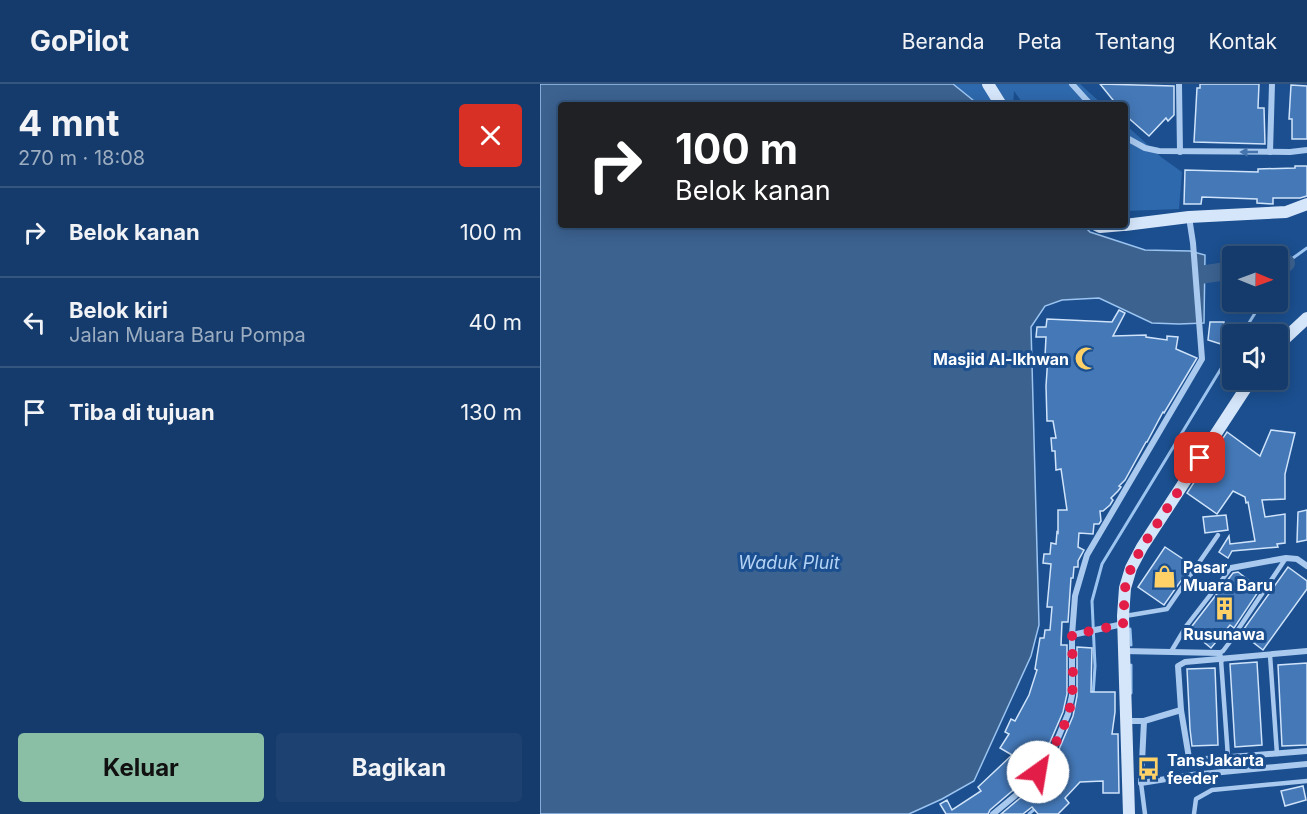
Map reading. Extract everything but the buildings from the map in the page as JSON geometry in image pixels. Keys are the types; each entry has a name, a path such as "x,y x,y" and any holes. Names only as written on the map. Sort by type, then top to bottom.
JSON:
{"street":[{"path":"988,84 999,102"},
{"path":"1072,84 1088,102"},
{"path":"1179,84 1180,152"},
{"path":"1270,152 1272,84"},
{"path":"1128,139 1145,148 1180,152 1307,150"},
{"path":"1128,225 1189,217 1286,212 1307,204"},
{"path":"993,814 1022,790 1052,752 1068,714 1072,695 1072,635 1075,596 1087,555 1201,364 1203,354 1189,217"},
{"path":"1288,336 1307,318"},
{"path":"1129,814 1123,620 1125,588 1131,568 1142,547 1244,390"},
{"path":"1231,568 1286,558 1297,559 1307,566"},
{"path":"1072,635 1110,627 1123,620"},
{"path":"1124,651 1172,650 1220,656 1270,655 1307,651"},
{"path":"1220,656 1185,662 1178,666 1181,710 1189,758 1192,760 1307,752"},
{"path":"1127,721 1144,721 1181,710"},
{"path":"1144,721 1141,783 1191,775 1307,764"}],"lane":[{"path":"1123,620 1167,609 1218,535"},
{"path":"1228,757 1220,656 1286,558"},
{"path":"1172,650 1187,625 1231,568"},
{"path":"1270,655 1277,755"},
{"path":"1194,814 1196,799 1212,790 1307,781"},
{"path":"1141,783 1145,814"}],"shaded area":[{"path":"953,84 1080,84 1100,102 1022,102 1014,91 1013,102 975,102"},
{"path":"1128,127 1161,157 1182,172 1179,209 1128,211"}],"water":[{"name":"Waduk Pluit","path":"540,84 953,84 975,102 558,102 558,228 1086,228 1090,232 1145,250 1190,251 1205,255 1204,323 1152,323 1099,298 1062,300 1045,306 1031,327 1039,625 1031,656 974,781 909,814 540,814"}],"waterway":[{"path":"1288,262 1307,248"},
{"path":"1180,278 1222,272"},
{"path":"1248,324 1256,312"},
{"path":"1093,696 1095,666 1092,601 1102,564 1222,367"},
{"path":"1130,629 1131,645"},
{"path":"1131,665 1131,693"},
{"path":"1029,814 1037,807"}],"place":[{"name":"Masjid Al-Ikhwan","path":"1087,359"},
{"name":"Pasar Muara Baru","path":"1165,576"},
{"name":"Rusunawa","path":"1224,609"},
{"name":"TansJakarta feeder","path":"1149,769"}],"route":[{"path":"1038,772 1052,752 1068,714 1072,695 1072,635 1123,624 1125,588 1131,568 1142,547 1200,458"}]}
